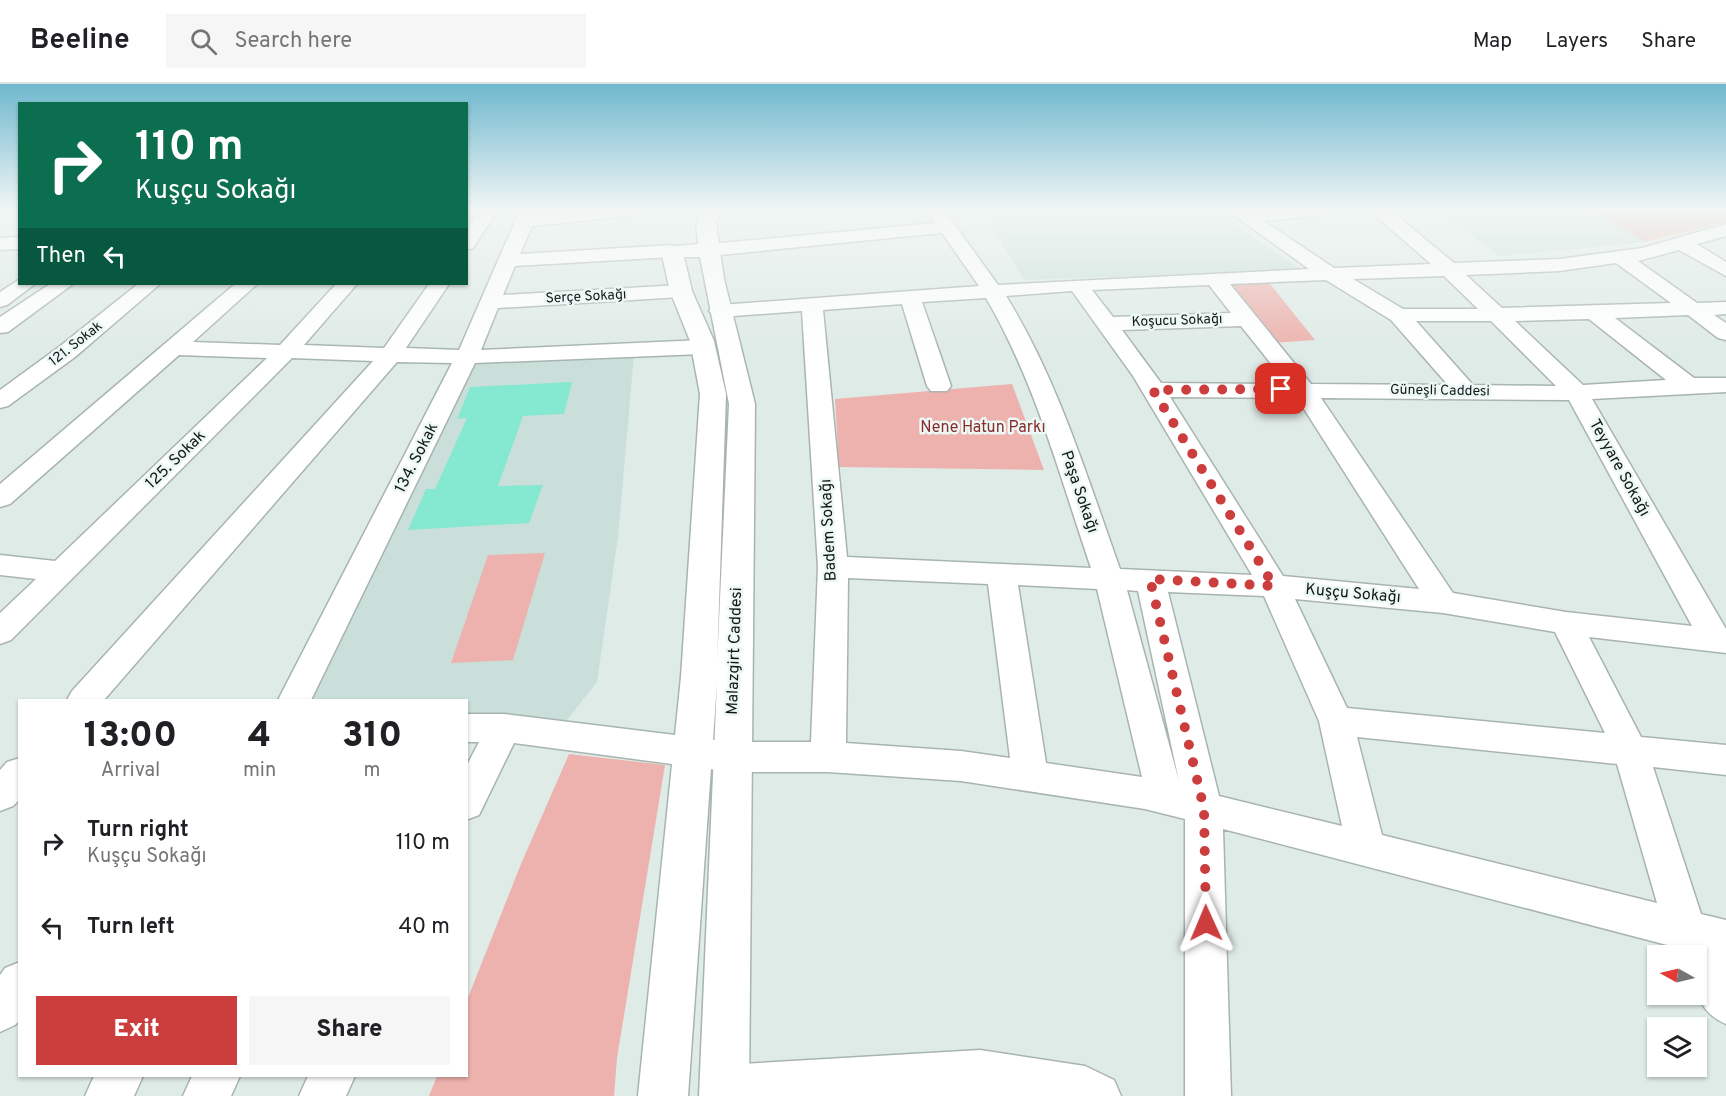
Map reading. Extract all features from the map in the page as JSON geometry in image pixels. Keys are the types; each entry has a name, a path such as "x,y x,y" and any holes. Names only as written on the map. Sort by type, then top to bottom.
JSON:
{"main road":[{"name":"Malazgirt Caddesi","path":"663,1096 693,753 713,394 703,346 681,291 673,257"},
{"name":"Malazgirt Caddesi","path":"711,257 720,311 742,404 724,1092"}],"street":[{"name":"134. Sokak","path":"296,699 467,357 509,257"},
{"path":"507,261 569,257"},
{"name":"Paşa Sokağı","path":"968,257 1015,328 1042,388 1109,578 1166,799"},
{"path":"1304,257 1399,315 1465,390"},
{"name":"Teyyare Sokağı","path":"1435,257 1577,393 1721,640"},
{"path":"720,311 992,290 1559,265 1618,257"},
{"path":"1620,257 1726,333"},
{"path":"1705,257 1726,270"},
{"path":"1215,279 1303,389 1443,602"},
{"path":"0,300 24,285"},
{"path":"0,327 62,285"},
{"name":"121. Sokak","path":"0,401 67,352 149,285"},
{"path":"0,498 246,285"},
{"name":"125. Sokak","path":"0,632 285,353 345,285"},
{"path":"85,699 390,356 439,285"},
{"path":"1078,285 1153,390 1274,586 1336,721 1366,850"},
{"name":"Serçe Sokağı","path":"491,302 681,291"},
{"path":"910,296 939,386"},
{"name":"Badem Sokağı","path":"812,303 833,567 828,757"},
{"path":"1399,315 1595,313 1726,308"},
{"path":"1595,313 1688,385"},
{"name":"Koşucu Sokağı","path":"1108,324 1246,319"},
{"path":"175,348 467,357 703,346"},
{"name":"Güneşli Caddesi","path":"1153,390 1465,390 1577,393 1688,385 1725,387"},
{"path":"0,565 62,572"},
{"name":"Kuşçu Sokağı","path":"833,567 1274,586 1443,602 1566,623 1721,640"},
{"path":"1002,574 1030,776"},
{"path":"1150,579 1204,809 1208,1096"},
{"path":"1566,623 1630,749 1686,932 1726,1002"},
{"path":"1336,721 1726,760"},
{"path":"468,728 504,728 732,757 828,757 961,766 1030,776 1166,799 1686,932 1726,940"},
{"path":"468,800 504,728"},
{"path":"0,795 18,775"},
{"path":"0,1010 18,986"},
{"path":"724,1092 980,1073 1085,1089 1098,1096"},
{"path":"108,1096 119,1077"},
{"path":"206,1096 216,1077"},
{"path":"322,1096 332,1077"}],"shaded area":[{"path":"1010,257 1282,257 1301,270 1024,280"},
{"path":"634,354 618,537 597,682 563,725 468,720 468,699 306,699 474,362"}],"green space":[{"path":"1267,280 1315,340 1272,343 1224,287 1228,281"},
{"name":"Nene Hatun Parkı","path":"1012,384 1044,470 839,467 835,399"},
{"path":"545,553 513,660 451,663 488,555"},
{"path":"569,754 665,765 617,1058 614,1096 429,1096 437,1077 468,1077 468,997 521,864"}],"building":[{"path":"572,382 564,414 523,416 498,486 543,485 529,523 408,530 426,489 435,489 467,418 457,419 470,387"}],"route":[{"path":"1206,923 1204,809 1150,579 1274,586 1153,390 1281,389"}]}
